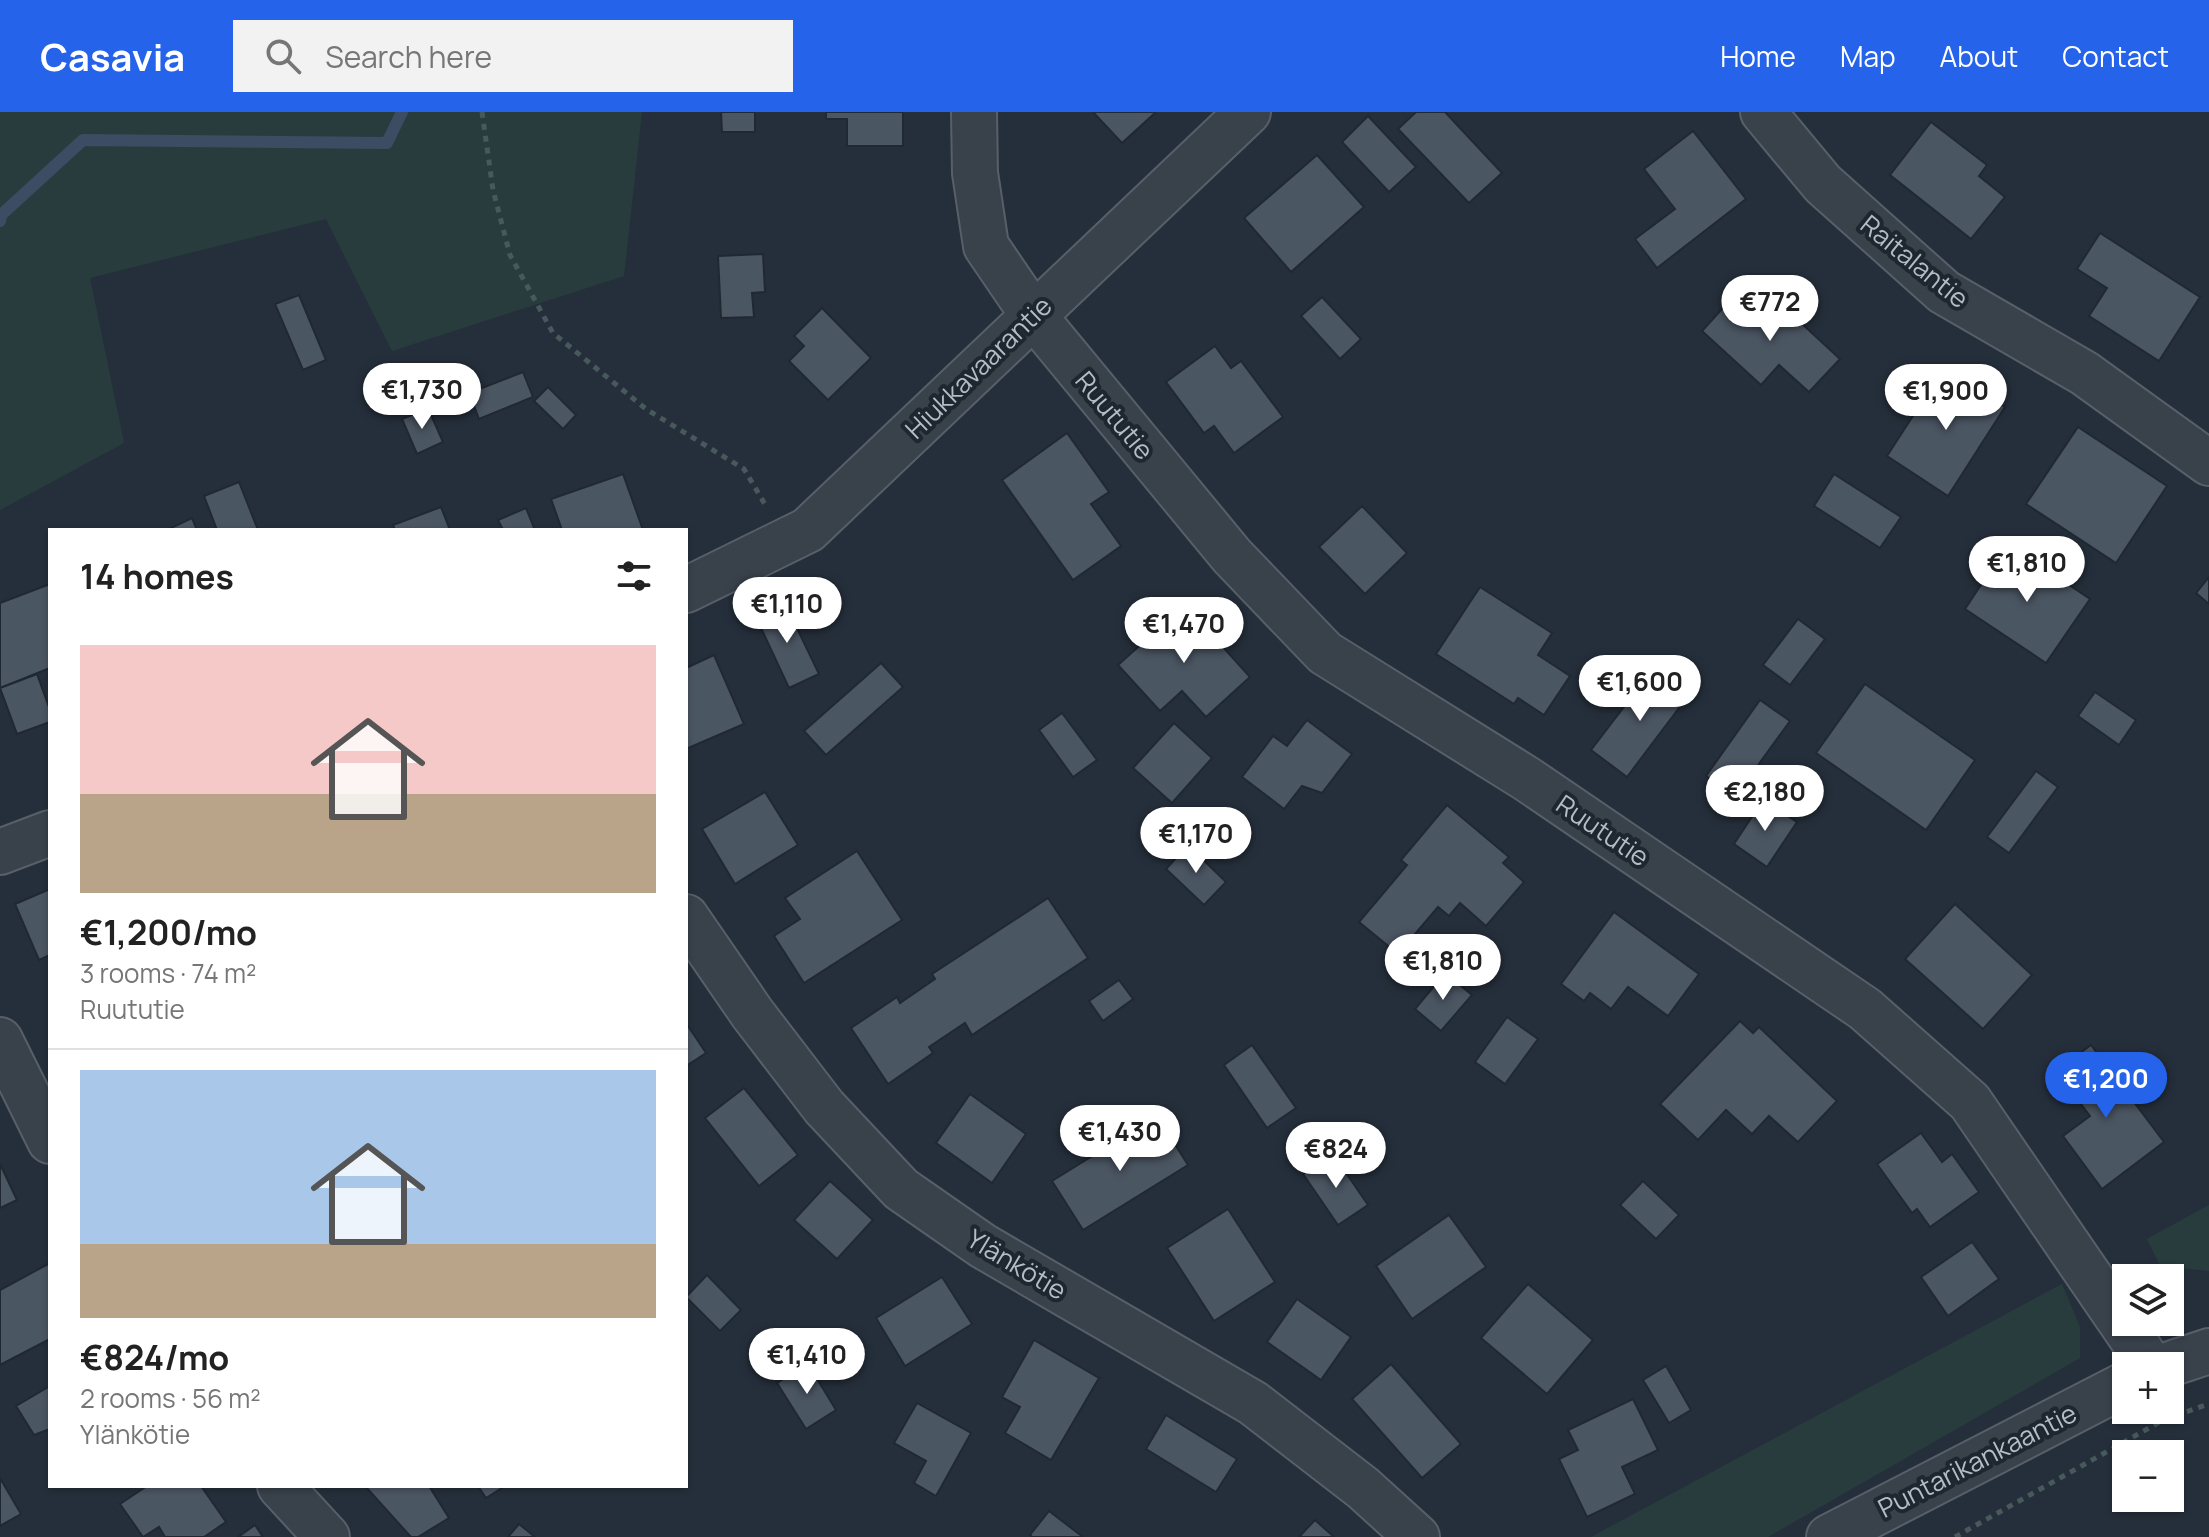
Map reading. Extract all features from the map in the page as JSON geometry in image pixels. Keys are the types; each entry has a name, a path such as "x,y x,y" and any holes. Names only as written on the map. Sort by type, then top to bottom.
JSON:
{"street":[{"name":"Ruututie","path":"974,112 975,173 986,246 1033,315 1232,556 1325,653 1527,779 1865,1009 1970,1102 2141,1352"},
{"name":"Hiukkavaarantie","path":"688,589 808,530 1248,112"},
{"name":"Raitalantie","path":"1763,112 1823,184 1944,292 2084,373 2209,463"},
{"path":"0,852 48,834"},
{"name":"Ylänkötie","path":"688,920 752,1013 824,1107 901,1189 983,1246 1253,1403 1363,1488 1417,1537"},
{"path":"0,1040 48,1137"},
{"path":"2184,1359 2209,1351"},
{"name":"Puntarikankaantie","path":"1843,1534 2112,1391"},
{"path":"282,1488 327,1537"}],"path":[{"path":"482,114 493,190 510,255 553,333 646,409 744,469 786,541"},
{"path":"1955,1537 2165,1419 2209,1404"}],"green space":[{"path":"0,112 642,112 624,276 392,351 326,219 90,278 124,443 0,510"},
{"path":"2209,1205 2209,1271 2184,1268 2184,1264 2159,1264 2147,1239"},
{"path":"2062,1284 2080,1327 2080,1358 1768,1537 1591,1537"}],"building":[{"path":"721,112 755,112 755,132 722,132"},
{"path":"826,112 903,112 903,146 847,146 847,119 826,119"},
{"path":"1093,112 1156,112 1122,143"},
{"path":"1416,112 1445,112 1502,173 1469,203 1398,129"},
{"path":"1368,116 1416,167 1389,192 1342,142"},
{"path":"1931,122 1987,165 1979,176 2005,197 1971,239 1890,175"},
{"path":"1693,131 1746,199 1657,268 1635,239 1675,209 1644,169"},
{"path":"1317,155 1364,207 1291,272 1244,218"},
{"path":"2100,233 2200,297 2159,361 2089,316 2107,288 2077,269"},
{"path":"763,254 765,292 752,293 754,317 721,318 718,256"},
{"path":"1740,289 1775,321 1786,309 1840,359 1809,392 1779,365 1761,385 1702,331"},
{"path":"299,295 326,360 303,370 275,304"},
{"path":"1322,297 1361,339 1340,359 1301,316"},
{"path":"822,308 871,358 828,400 789,361 804,346 794,336"},
{"path":"1215,346 1231,368 1241,361 1283,417 1234,453 1214,426 1204,433 1166,382"},
{"path":"1944,368 2005,407 1948,496 1887,456"},
{"path":"523,372 533,397 479,419 469,393"},
{"path":"548,387 576,415 563,429 534,401"},
{"path":"428,408 443,442 417,454 402,419"},
{"path":"2078,427 2167,486 2116,563 2026,504"},
{"path":"1067,433 1109,492 1091,504 1121,546 1073,580 1002,480"},
{"path":"623,474 642,528 561,528 551,499"},
{"path":"1834,474 1901,517 1880,548 1814,506"},
{"path":"239,482 257,528 216,528 204,496"},
{"path":"1362,506 1407,553 1365,594 1319,547"},
{"path":"441,507 449,528 394,528 393,525"},
{"path":"526,508 534,528 502,528 498,520"},
{"path":"192,518 196,528 171,528"},
{"path":"2008,544 2090,599 2046,663 1965,609"},
{"path":"2209,577 2209,604 2196,593"},
{"path":"48,585 48,669 0,688 0,603"},
{"path":"1480,587 1552,633 1538,655 1570,676 1544,715 1518,698 1514,704 1436,654"},
{"path":"784,601 819,674 789,688 755,615"},
{"path":"1185,605 1250,677 1206,717 1182,691 1160,711 1118,665"},
{"path":"1798,619 1825,639 1790,685 1763,665"},
{"path":"714,655 744,724 688,748 688,667"},
{"path":"881,663 903,687 826,755 804,731"},
{"path":"1653,669 1688,696 1627,777 1591,750"},
{"path":"37,674 48,704 48,723 17,734 0,688"},
{"path":"1865,684 1975,760 1926,830 1816,753"},
{"path":"2095,692 2136,720 2119,745 2078,716"},
{"path":"1760,700 1790,721 1735,797 1706,776"},
{"path":"1062,713 1097,760 1073,777 1039,730"},
{"path":"1307,720 1352,754 1322,793 1302,786 1284,809 1242,777 1273,736 1287,746"},
{"path":"1174,723 1212,758 1172,803 1133,768"},
{"path":"2036,771 2058,787 2009,853 1987,837"},
{"path":"765,792 798,845 735,884 702,829"},
{"path":"1763,800 1797,822 1767,867 1734,844"},
{"path":"1447,805 1509,857 1503,863 1524,882 1486,926 1460,903 1449,916 1438,907 1398,954 1359,922 1407,865 1401,860"},
{"path":"1188,845 1226,882 1204,905 1166,869"},
{"path":"857,851 902,920 804,983 774,936 800,919 785,898"},
{"path":"48,890 48,956 39,960 15,904"},
{"path":"1048,898 1088,958 972,1035 965,1023 929,1047 933,1053 888,1084 851,1028 897,997 900,1003 935,979 932,974"},
{"path":"1955,904 2032,975 1983,1029 1905,959"},
{"path":"1614,912 1699,974 1668,1016 1628,987 1611,1009 1590,993 1584,1001 1561,984"},
{"path":"1445,973 1472,995 1441,1031 1415,1009"},
{"path":"1119,980 1133,999 1103,1021 1089,1001"},
{"path":"1507,1017 1538,1039 1505,1084 1475,1062"},
{"path":"1740,1021 1753,1033 1759,1027 1837,1101 1798,1142 1769,1116 1752,1134 1726,1110 1698,1140 1660,1104"},
{"path":"688,1026 706,1053 688,1065"},
{"path":"1252,1045 1296,1108 1267,1128 1224,1065"},
{"path":"2091,1045 2164,1142 2102,1189 2063,1136 2090,1116 2056,1071"},
{"path":"744,1088 798,1155 759,1186 705,1118"},
{"path":"970,1094 1026,1134 992,1183 936,1143"},
{"path":"1157,1116 1188,1165 1083,1230 1052,1181"},
{"path":"1921,1133 1942,1162 1952,1154 1979,1192 1930,1227 1917,1209 1912,1213 1877,1164"},
{"path":"1333,1154 1368,1205 1338,1225 1303,1174"},
{"path":"0,1164 17,1200 0,1208"},
{"path":"830,1181 873,1220 837,1259 794,1220"},
{"path":"1643,1181 1679,1215 1656,1239 1620,1205"},
{"path":"1228,1209 1275,1282 1214,1321 1167,1248"},
{"path":"1449,1215 1486,1267 1412,1319 1376,1266"},
{"path":"1972,1242 1999,1279 1948,1316 1921,1277"},
{"path":"48,1264 48,1340 0,1365 0,1290"},
{"path":"707,1275 741,1310 720,1331 688,1299 688,1295"},
{"path":"942,1277 972,1324 905,1366 876,1318"},
{"path":"1528,1284 1593,1340 1547,1394 1481,1338"},
{"path":"1297,1299 1351,1337 1321,1380 1267,1342"},
{"path":"1034,1340 1099,1378 1051,1460 1005,1433 1020,1407 1002,1397"},
{"path":"808,1364 836,1410 806,1429 777,1383"},
{"path":"1391,1364 1461,1444 1422,1478 1352,1399"},
{"path":"1666,1366 1691,1410 1669,1423 1643,1380"},
{"path":"48,1387 48,1430 34,1435 16,1406"},
{"path":"1633,1399 1658,1450 1622,1467 1635,1494 1587,1517 1559,1459 1578,1450 1568,1430"},
{"path":"917,1403 971,1433 936,1496 914,1483 926,1461 894,1443"},
{"path":"1166,1415 1237,1459 1216,1492 1146,1449"},
{"path":"0,1478 21,1514 0,1526"},
{"path":"144,1488 202,1488 226,1522 204,1537 165,1537 159,1527 143,1537 120,1504"},
{"path":"367,1488 430,1488 449,1518 418,1537 411,1537"},
{"path":"479,1488 502,1488 486,1498"},
{"path":"1049,1511 1083,1537 1032,1537 1030,1535"},
{"path":"1315,1520 1334,1537 1299,1537"},
{"path":"519,1524 535,1537 508,1537"},
{"path":"255,1525 263,1537 238,1537"}],"waterway":[{"path":"0,221 1,215 83,140 387,143 402,112"}]}
